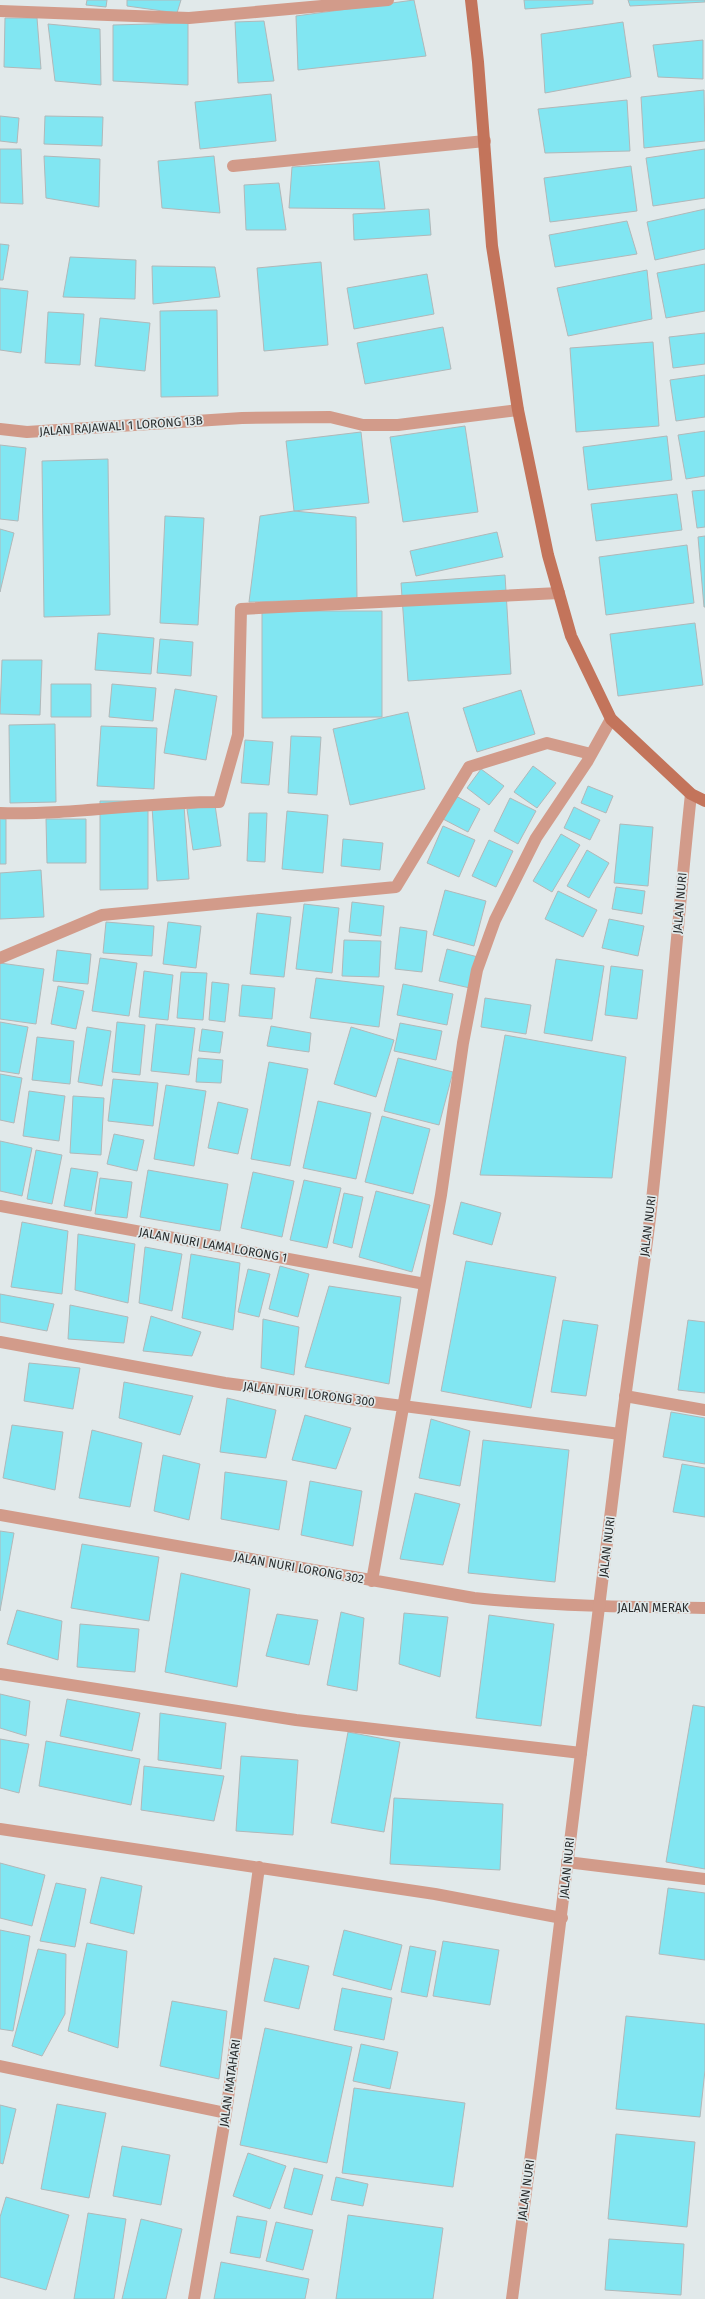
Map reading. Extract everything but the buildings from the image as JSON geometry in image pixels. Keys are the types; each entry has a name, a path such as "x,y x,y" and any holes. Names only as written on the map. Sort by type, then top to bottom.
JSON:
{"main road":[{"path":"471,0 485,140 492,246 518,410 548,555 571,636 611,719 691,794 705,801"}],"street":[{"path":"0,11 189,18 388,0"},
{"path":"233,166 485,140"},
{"name":"JALAN RAJAWALI 1 LORONG 13B","path":"0,429 27,432 242,418 330,417 363,425 398,425 518,410"},
{"path":"0,813 73,811 171,802 219,802 238,734 241,609 559,593"},
{"path":"372,1581 425,1284 476,970 495,920 536,838 591,754 611,719"},
{"path":"0,958 102,915 396,888 469,767 547,743 591,754"},
{"name":"JALAN NURI","path":"512,2299 562,1918 567,1862 581,1753 601,1607 620,1434 650,1211 691,794"},
{"name":"JALAN NURI LAMA LORONG 1","path":"0,1206 425,1284"},
{"name":"JALAN NURI LORONG 300","path":"0,1342 225,1383 620,1434"},
{"path":"625,1396 705,1410"},
{"name":"JALAN NURI LORONG 302","path":"0,1515 474,1598 529,1604 601,1607"},
{"name":"JALAN MERAK","path":"601,1607 705,1608"},
{"path":"0,1674 296,1720 581,1753"},
{"path":"0,1830 435,1894 562,1918"},
{"path":"567,1862 705,1879"},
{"name":"JALAN MATAHARI","path":"194,2299 226,2113 259,1867"},
{"path":"0,2066 226,2113"}]}
